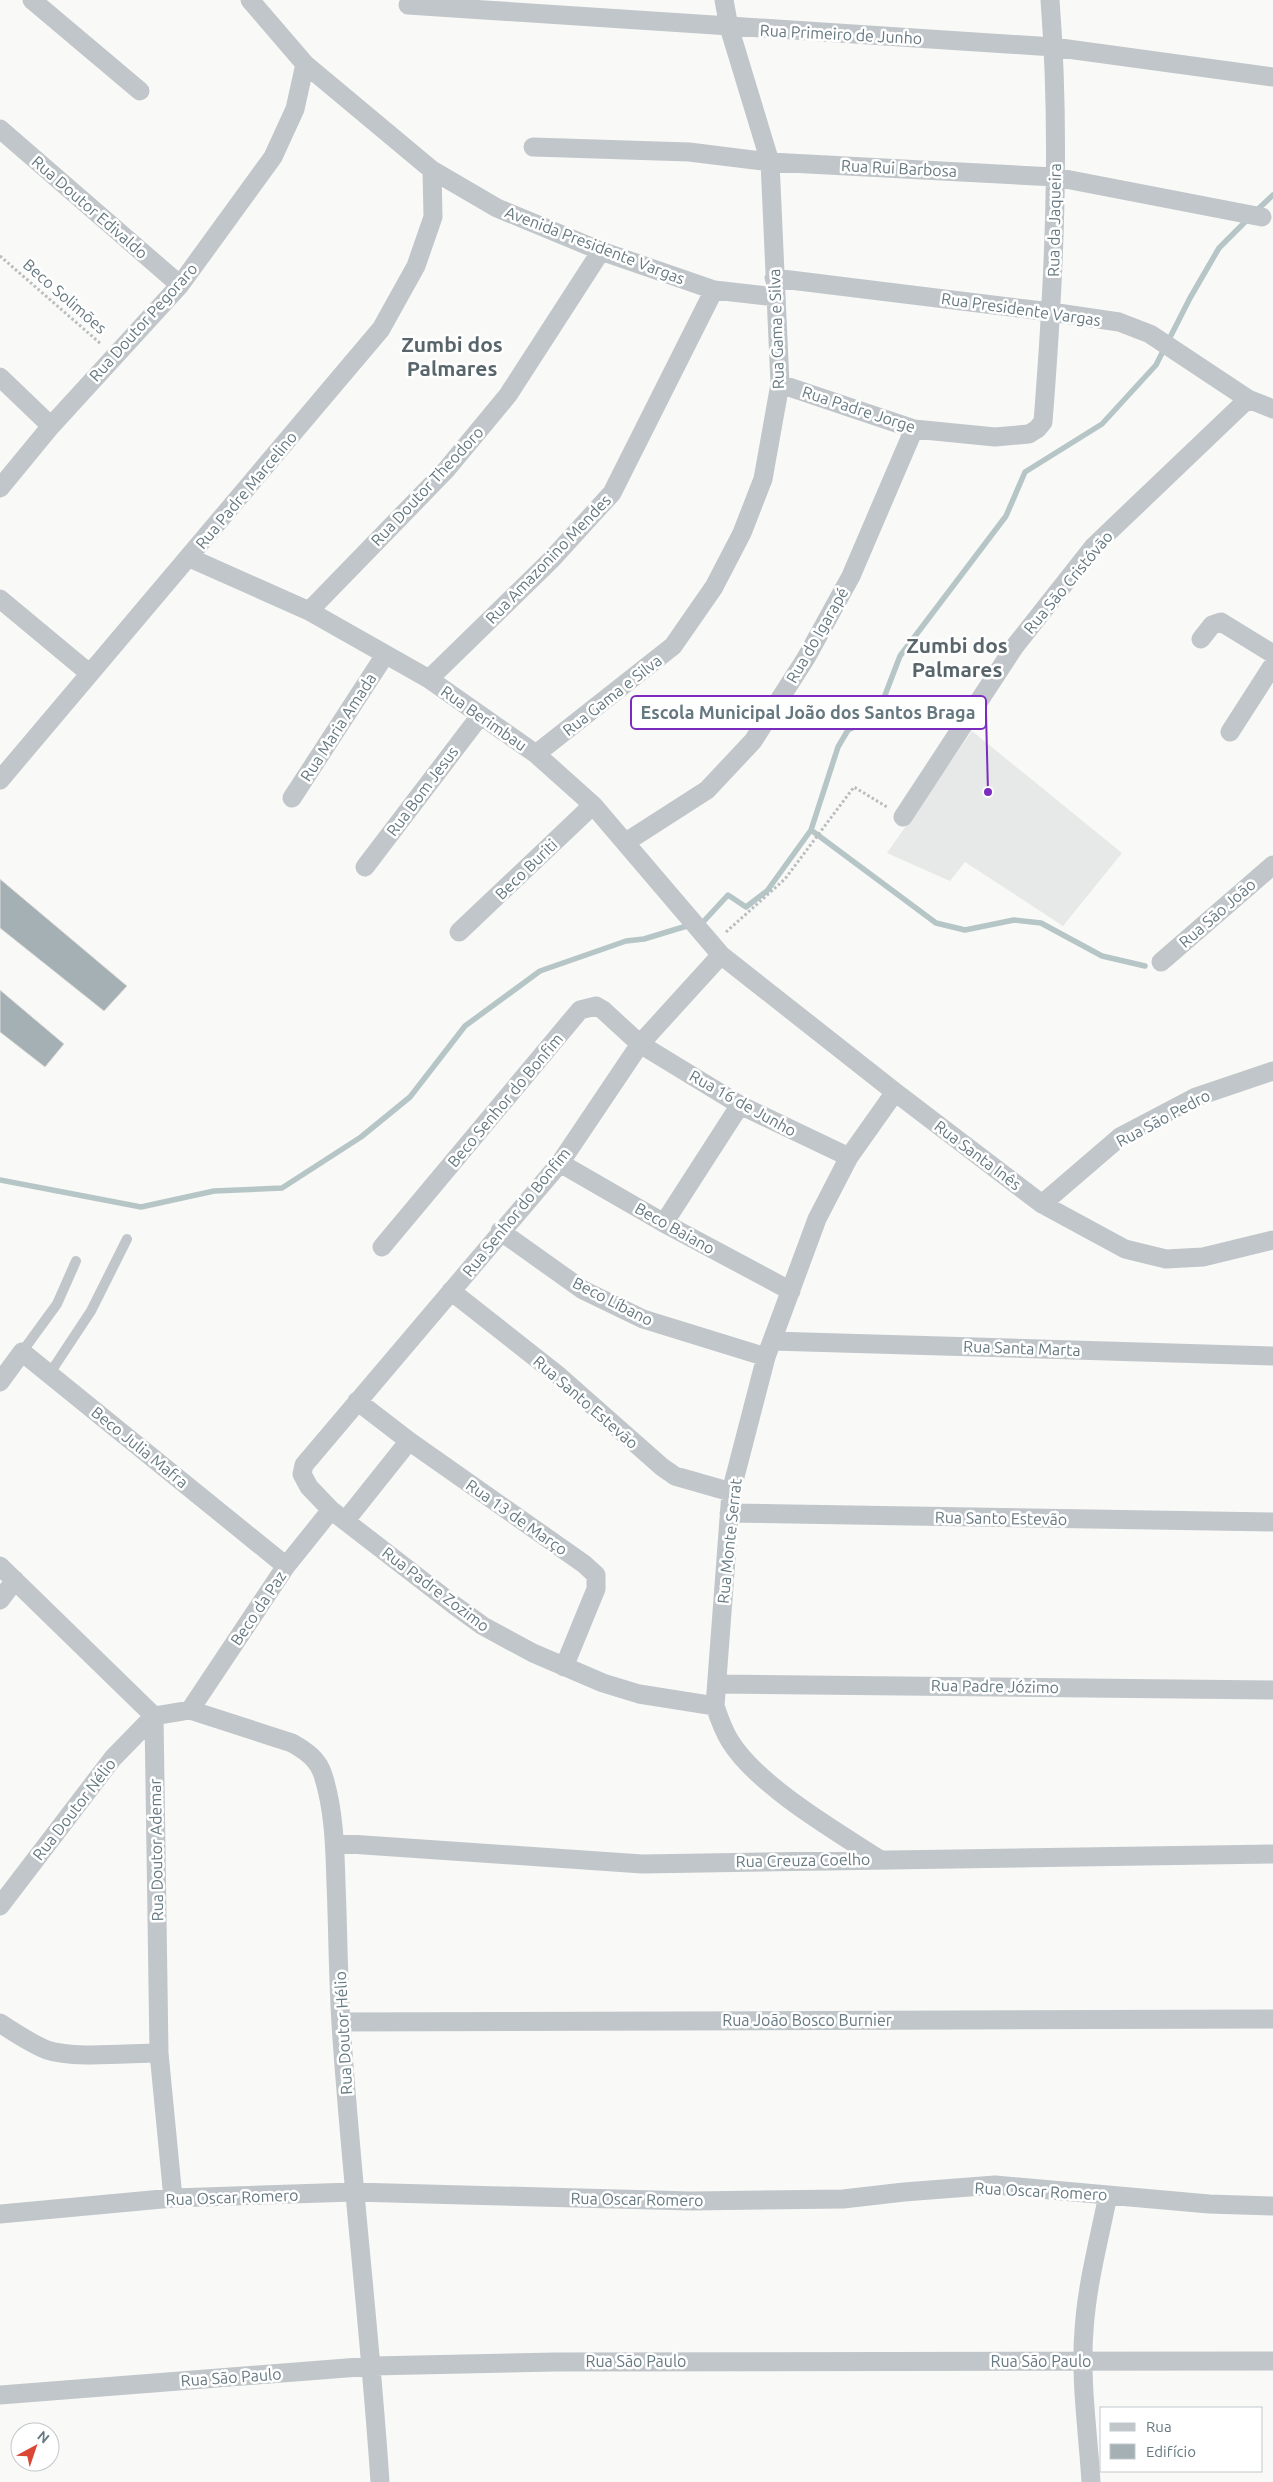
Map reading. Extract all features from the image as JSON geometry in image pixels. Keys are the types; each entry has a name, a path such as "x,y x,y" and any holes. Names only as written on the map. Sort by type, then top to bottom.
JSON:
{"street":[{"path":"32,0 140,91"},
{"name":"Avenida Presidente Vargas","path":"250,0 305,64 432,170 497,208 601,251 714,290 776,297"},
{"name":"Rua Gama e Silva","path":"536,754 673,646 714,587 742,533 763,479 780,384 770,162 729,27 724,0"},
{"name":"Rua da Jaqueira","path":"1029,434 1037,429 1042,422 1051,312 1056,177 1054,47 1050,0"},
{"name":"Rua Primeiro de Junho","path":"408,5 1054,47 1273,77"},
{"name":"Rua Doutor Pegoraro","path":"0,488 51,426 113,356 180,285 273,157 295,109 305,64"},
{"name":"Rua Doutor Edivaldo","path":"0,129 180,285"},
{"name":"Rua Rui Barbosa","path":"533,146 689,152 770,162 1056,177 1262,217"},
{"name":"Rua Padre Marcelino","path":"0,780 89,673 190,558 381,329 416,266 432,217 432,170"},
{"name":"Rua Doutor Theodoro","path":"309,611 446,470 508,395 601,251"},
{"name":"Rua Presidente Vargas","path":"774,278 1119,322 1150,334 1248,399 1273,409"},
{"name":"Rua Amazonino Mendes","path":"429,679 551,560 612,493 714,290"},
{"path":"0,377 51,426"},
{"name":"Rua Padre Jorge","path":"780,384 914,429 995,437 1029,434"},
{"name":"Rua São Cristóvão","path":"903,817 1015,646 1094,546 1248,399"},
{"name":"Rua do Igarapé","path":"626,842 708,790 753,741 806,658 851,576 914,429"},
{"name":"Rua Berimbau","path":"190,558 309,611 429,679 536,754 592,805 717,949"},
{"path":"0,599 89,673"},
{"path":"1201,639 1212,625 1220,622 1273,654"},
{"name":"Rua Maria Amada","path":"292,798 385,655"},
{"path":"1230,732 1273,665"},
{"name":"Rua Bom Jesus","path":"365,867 480,716"},
{"name":"Beco Buriti","path":"459,932 592,805"},
{"name":"Rua São João","path":"1161,962 1273,865"},
{"name":"Rua Senhor do Bonfim","path":"304,1465 451,1292 500,1231 560,1163 640,1044 717,949"},
{"name":"Rua Santa Inês","path":"717,949 895,1092 1042,1204 1125,1250 1166,1259 1203,1257 1273,1240"},
{"name":"Beco Senhor do Bonfim","path":"382,1247 580,1010 596,1006 603,1010 640,1044"},
{"name":"Rua 16 de Junho","path":"640,1044 740,1105 849,1157"},
{"name":"Rua São Pedro","path":"1042,1204 1120,1137 1196,1097 1273,1070"},
{"name":"Rua Monte Serrat","path":"879,1859 773,1786 749,1766 730,1743 715,1706 731,1492 769,1349 817,1219 849,1157 895,1092"},
{"path":"664,1223 740,1105"},
{"name":"Beco Baiano","path":"560,1163 664,1223 791,1291"},
{"name":"Beco Líbano","path":"500,1231 583,1290 643,1319 769,1349"},
{"name":"Rua Santo Estevão","path":"451,1292 560,1376 662,1467 675,1476 731,1492"},
{"name":"Rua Santa Marta","path":"769,1349 1273,1356"},
{"path":"0,1382 22,1352"},
{"name":"Beco Julia Mafra","path":"22,1352 286,1566"},
{"name":"Rua 13 de Março","path":"357,1401 409,1441 584,1564 596,1575 596,1589 564,1667"},
{"name":"Beco da Paz","path":"190,1710 286,1566 409,1441"},
{"name":"Rua Padre Zozimo","path":"304,1465 303,1478 338,1515 454,1606 483,1626 564,1667 603,1684 639,1694 715,1706"},
{"name":"Rua Santo Estevão","path":"729,1513 1273,1522"},
{"path":"0,1566 154,1716"},
{"path":"0,1600 15,1580"},
{"name":"Rua Padre Józimo","path":"717,1684 1273,1690"},
{"name":"Rua Doutor Hélio","path":"154,1716 190,1710 292,1743 308,1752 319,1764 324,1775 335,1843 341,2022 353,2192 372,2366 380,2482"},
{"name":"Rua Doutor Nélio","path":"0,1906 113,1758 154,1716"},
{"name":"Rua Doutor Ademar","path":"154,1716 159,2052 173,2198"},
{"name":"Rua Creuza Coelho","path":"335,1843 642,1864 1273,1854"},
{"name":"Rua João Bosco Burnier","path":"341,2022 1273,2019"},
{"path":"0,2023 24,2039 49,2050 91,2055 159,2052"},
{"name":"Rua Oscar Romero","path":"0,2214 173,2198 353,2192 691,2201 843,2200 904,2192 995,2185 1209,2204 1273,2206"},
{"path":"1092,2482 1083,2360 1084,2330 1090,2281 1108,2195"},
{"name":"Rua São Paulo","path":"0,2395 372,2366 555,2362 1273,2361"}],"lane":[{"path":"50,1373 90,1311 127,1239"},
{"path":"22,1352 57,1304 76,1260"}],"path":[{"name":"Beco Solimões","path":"0,256 113,356"},
{"path":"717,949 736,925 785,879 854,787 903,817"}],"shaded area":[{"path":"972,731 1122,853 1063,926 965,862 950,881 887,853"}],"building":[{"path":"0,879 127,986 104,1011 0,928"},
{"path":"0,990 64,1044 45,1067 0,1032"}],"waterway":[{"path":"1255,212 1273,195"},
{"path":"699,923 704,921 728,895 746,907 767,891 811,830 838,747 848,730 877,716 900,656 1006,516 1025,472 1102,424 1156,365 1190,298 1219,248 1248,219"},
{"path":"811,830 936,923 965,930 1014,920 1041,923 1102,956 1145,966"},
{"path":"0,1180 141,1207 214,1191 282,1188 361,1137 410,1097 465,1026 540,971 626,941 644,939 690,925"}],"place":[{"name":"Escola Municipal João dos Santos Braga","path":"988,792"}],"district":[{"name":"Zumbi dos Palmares","path":"452,357"},
{"name":"Zumbi dos Palmares","path":"957,658"}]}
